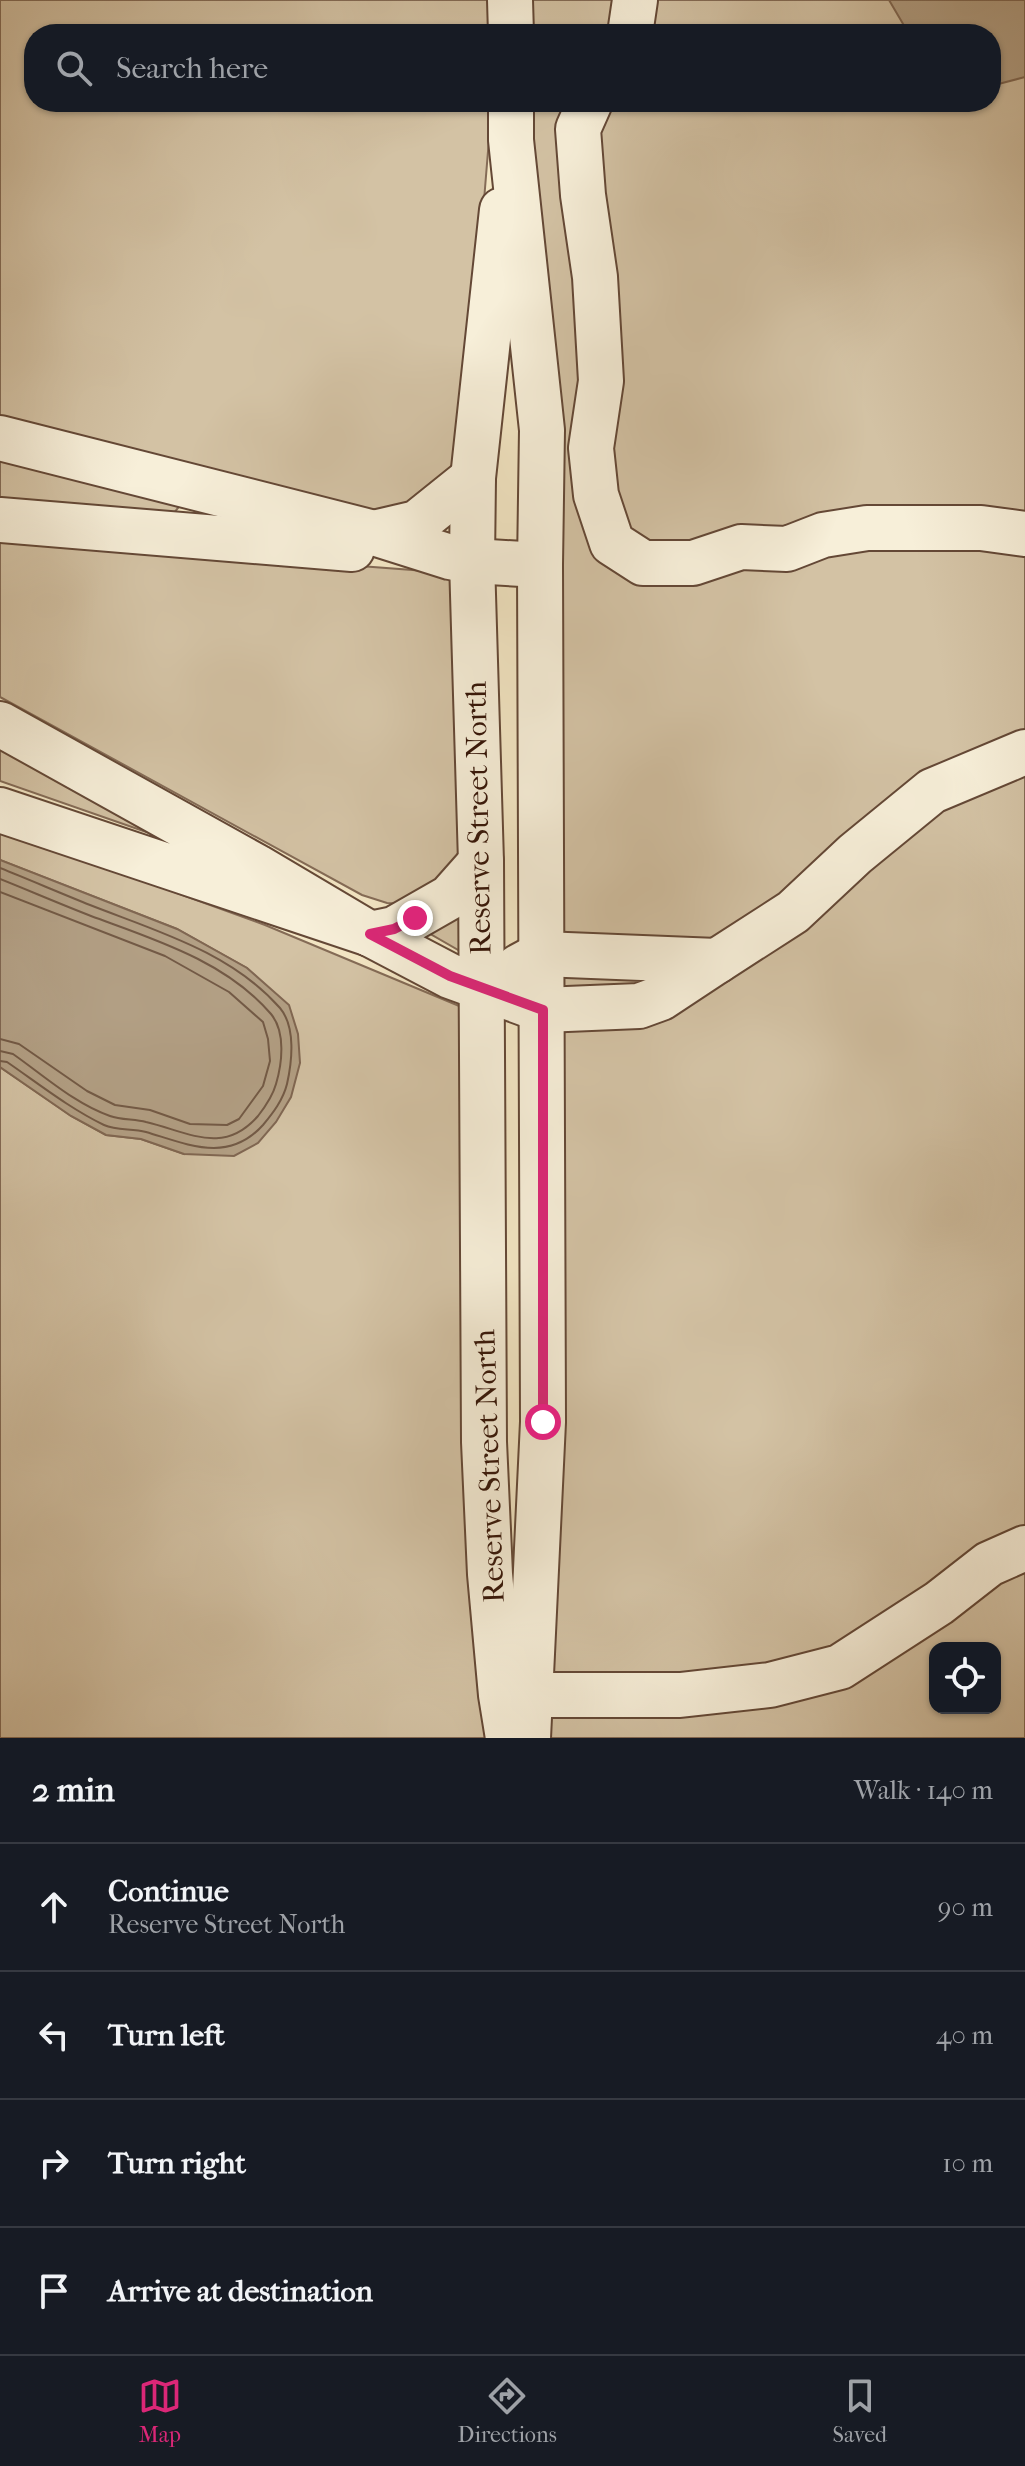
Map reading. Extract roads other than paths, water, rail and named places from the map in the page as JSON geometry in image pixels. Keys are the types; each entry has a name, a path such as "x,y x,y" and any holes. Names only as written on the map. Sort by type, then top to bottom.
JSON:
{"street":[{"path":"510,0 511,24"},
{"path":"631,24 635,0"},
{"path":"586,112 578,129 583,195 595,277 601,381 591,448 596,495 612,543 643,563 693,563 741,547 787,549 823,535 867,528 981,528 1025,534"},
{"name":"Reserve Street North","path":"511,121 473,478 461,559 481,862 484,1442 490,1574 515,1695 528,1738"},
{"name":"Reserve Street North","path":"508,1738 543,1422 542,430 511,121"},
{"path":"0,438 374,533 461,559"},
{"path":"374,533 417,523 473,478"},
{"path":"0,520 540,565"},
{"path":"0,724 257,867 370,934 450,976 543,1010 639,1006 661,998 793,912 855,854 932,791 1025,752"},
{"path":"0,810 370,934 394,929 450,897 481,862"},
{"path":"482,986 542,954 717,961"},
{"path":"515,1695 680,1695 770,1685 840,1667 939,1603 989,1564 1025,1548"}],"water":[{"path":"889,0 1025,0 1025,77 1001,83 1001,24 903,24"},
{"path":"0,860 177,929 247,968 289,1005 298,1034 300,1063 291,1097 258,1143 234,1156 184,1154 141,1139 106,1135 71,1116 0,1067"}]}
